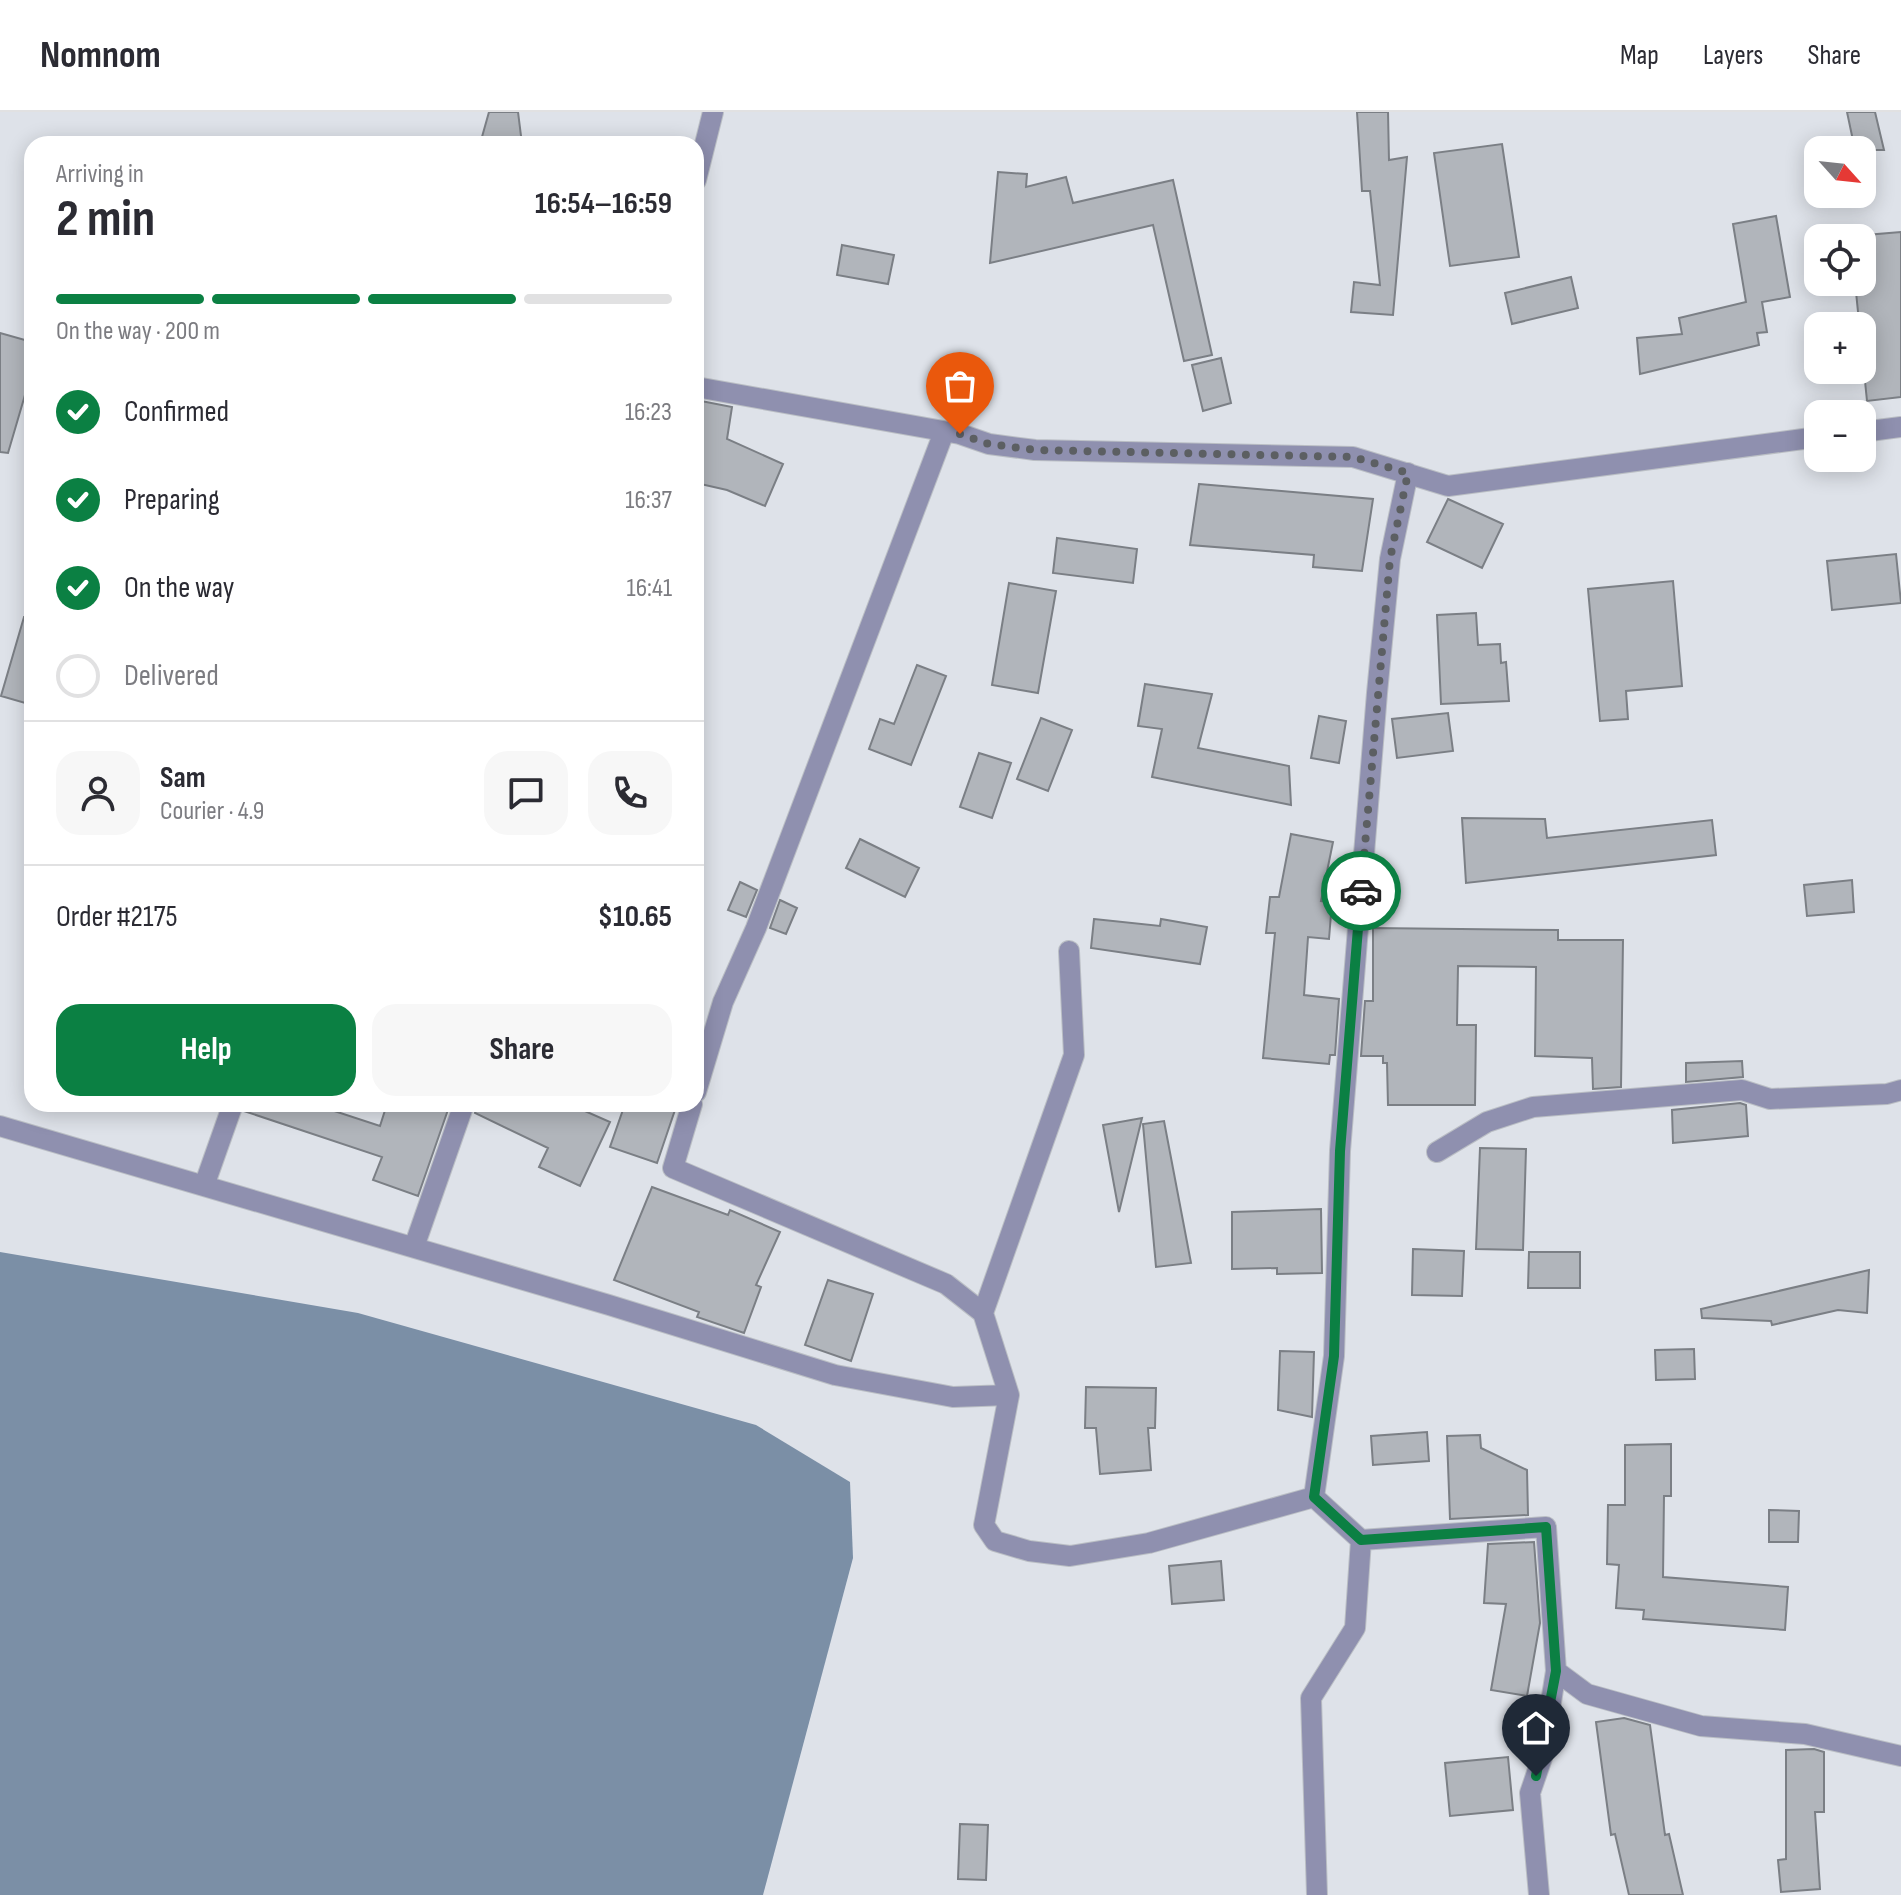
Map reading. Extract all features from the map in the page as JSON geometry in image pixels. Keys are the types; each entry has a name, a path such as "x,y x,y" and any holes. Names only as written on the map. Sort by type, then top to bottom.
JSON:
{"street":[{"path":"704,148 713,112"},
{"path":"704,388 944,432 989,444 1035,450 1353,457 1448,486 1804,439"},
{"path":"1876,430 1901,427"},
{"path":"704,1065 723,1002 761,916 944,432"},
{"path":"1314,1497 1334,1356 1340,1151 1377,693 1390,559 1408,473"},
{"path":"983,1313 1074,1055 1069,951"},
{"path":"1437,1152 1487,1122 1533,1107 1742,1090 1770,1099 1887,1094 1901,1090"},
{"path":"204,1186 230,1112"},
{"path":"414,1247 461,1112"},
{"path":"690,1112 673,1168 946,1284 983,1313 1009,1395 984,1525 995,1541 1029,1551 1070,1556 1106,1552 1314,1497"},
{"path":"0,1126 835,1375 953,1397 1009,1395"},
{"path":"1314,1497 1361,1540 1546,1527 1556,1671 1542,1758 1530,1793 1539,1895"},
{"path":"1317,1895 1311,1698 1355,1628 1361,1540"},
{"path":"1556,1671 1587,1694 1701,1726 1805,1734 1901,1756"}],"water":[{"path":"0,1252 358,1313 756,1425 850,1482 853,1558 763,1895 0,1895"}],"building":[{"path":"489,112 518,112 521,136 482,136"},
{"path":"1357,112 1388,112 1389,160 1407,157 1393,315 1351,312 1354,282 1380,285 1370,191 1362,191"},
{"path":"1847,112 1875,112 1884,150 1876,150 1876,136 1852,136"},
{"path":"1502,144 1519,257 1450,266 1434,153"},
{"path":"998,172 1027,174 1026,187 1066,177 1073,203 1173,180 1212,355 1184,361 1153,225 990,263"},
{"path":"1776,216 1790,297 1762,302 1767,332 1757,333 1759,345 1640,374 1637,338 1682,334 1679,318 1746,302 1733,224"},
{"path":"1901,232 1901,397 1867,400 1865,384 1876,384 1876,312 1858,312 1856,296 1876,296 1876,234"},
{"path":"842,245 894,255 888,284 837,275"},
{"path":"1571,277 1578,308 1512,324 1505,293"},
{"path":"0,333 24,340 24,398 8,453 0,452"},
{"path":"1221,358 1231,403 1203,411 1192,365"},
{"path":"704,402 732,407 727,439 783,464 765,506 727,490 704,485"},
{"path":"1199,484 1373,499 1362,571 1313,567 1314,555 1190,545"},
{"path":"1448,499 1503,524 1482,568 1427,542"},
{"path":"1057,538 1137,549 1133,583 1053,573"},
{"path":"1896,554 1901,603 1832,610 1827,561"},
{"path":"1673,581 1682,686 1626,691 1628,719 1600,721 1588,589"},
{"path":"1009,583 1056,591 1038,693 992,685"},
{"path":"1476,613 1478,645 1500,644 1501,663 1506,662 1509,701 1441,704 1437,615"},
{"path":"24,617 24,703 1,696"},
{"path":"917,665 946,676 911,765 869,749 880,719 894,724"},
{"path":"1145,684 1212,694 1198,748 1289,766 1291,805 1152,777 1162,729 1138,726"},
{"path":"1448,713 1453,751 1397,758 1392,719"},
{"path":"1319,716 1346,721 1339,763 1311,758"},
{"path":"1041,718 1072,730 1048,791 1017,779"},
{"path":"979,753 1011,763 992,818 960,807"},
{"path":"1462,818 1545,819 1547,838 1712,820 1716,855 1466,883"},
{"path":"1291,834 1333,842 1321,901 1332,902 1329,939 1308,937 1304,995 1339,999 1335,1055 1330,1055 1329,1064 1263,1058 1275,933 1266,933 1270,897 1279,897"},
{"path":"860,839 919,868 905,897 846,868"},
{"path":"1852,880 1854,912 1807,916 1804,885"},
{"path":"740,882 757,890 746,917 728,910"},
{"path":"780,900 797,908 786,934 770,928"},
{"path":"1094,919 1160,926 1161,919 1207,927 1200,964 1091,948"},
{"path":"1373,928 1558,930 1558,940 1623,940 1621,1087 1593,1089 1592,1058 1535,1056 1536,967 1458,966 1457,1025 1476,1025 1475,1105 1388,1105 1387,1063 1383,1063 1383,1056 1361,1056 1365,1001 1373,1001"},
{"path":"1742,1061 1743,1077 1686,1082 1686,1063"},
{"path":"1746,1105 1748,1136 1673,1143 1672,1110"},
{"path":"247,1112 337,1112 380,1126 384,1112 447,1112 418,1196 373,1180 382,1157"},
{"path":"587,1112 610,1122 580,1186 539,1167 548,1148 475,1113"},
{"path":"622,1112 674,1112 657,1163 610,1147"},
{"path":"1142,1118 1119,1212 1103,1125"},
{"path":"1164,1121 1191,1263 1156,1267 1143,1124"},
{"path":"1480,1148 1526,1149 1523,1250 1476,1249"},
{"path":"652,1187 728,1215 730,1210 780,1232 756,1285 761,1287 744,1333 697,1317 699,1312 614,1280"},
{"path":"1321,1209 1322,1273 1277,1274 1277,1268 1232,1269 1232,1212"},
{"path":"1413,1249 1464,1251 1462,1296 1412,1295"},
{"path":"1529,1252 1580,1252 1580,1288 1528,1288"},
{"path":"1869,1270 1867,1313 1838,1310 1772,1325 1771,1321 1702,1318 1701,1309"},
{"path":"828,1280 873,1294 851,1361 805,1345"},
{"path":"1694,1349 1695,1379 1656,1380 1655,1350"},
{"path":"1280,1351 1314,1352 1312,1417 1278,1410"},
{"path":"1086,1387 1156,1388 1155,1428 1148,1428 1151,1470 1100,1474 1096,1428 1085,1428"},
{"path":"1427,1432 1429,1461 1373,1465 1371,1436"},
{"path":"1480,1435 1481,1448 1527,1470 1528,1515 1450,1519 1447,1436"},
{"path":"1671,1444 1671,1496 1664,1496 1663,1577 1788,1587 1785,1630 1643,1619 1644,1610 1616,1608 1619,1565 1607,1564 1608,1505 1625,1505 1625,1445"},
{"path":"1769,1510 1799,1511 1798,1542 1769,1542"},
{"path":"1534,1542 1540,1623 1527,1696 1491,1690 1506,1604 1484,1603 1488,1544"},
{"path":"1221,1561 1224,1600 1172,1604 1169,1566"},
{"path":"1624,1718 1650,1725 1665,1835 1669,1834 1683,1895 1629,1895 1615,1834 1611,1835 1596,1722"},
{"path":"1814,1749 1824,1752 1824,1812 1815,1812 1820,1889 1781,1892 1778,1860 1786,1859 1786,1750"},
{"path":"1508,1757 1513,1810 1450,1816 1445,1763"},
{"path":"960,1824 988,1825 986,1880 958,1879"}],"way so far":[{"path":"960,434 989,444 1035,450 1353,457 1408,473 1390,559 1361,891"}],"route":[{"path":"1361,891 1340,1151 1334,1356 1314,1497 1361,1540 1546,1527 1556,1671 1542,1758 1536,1776"}]}
